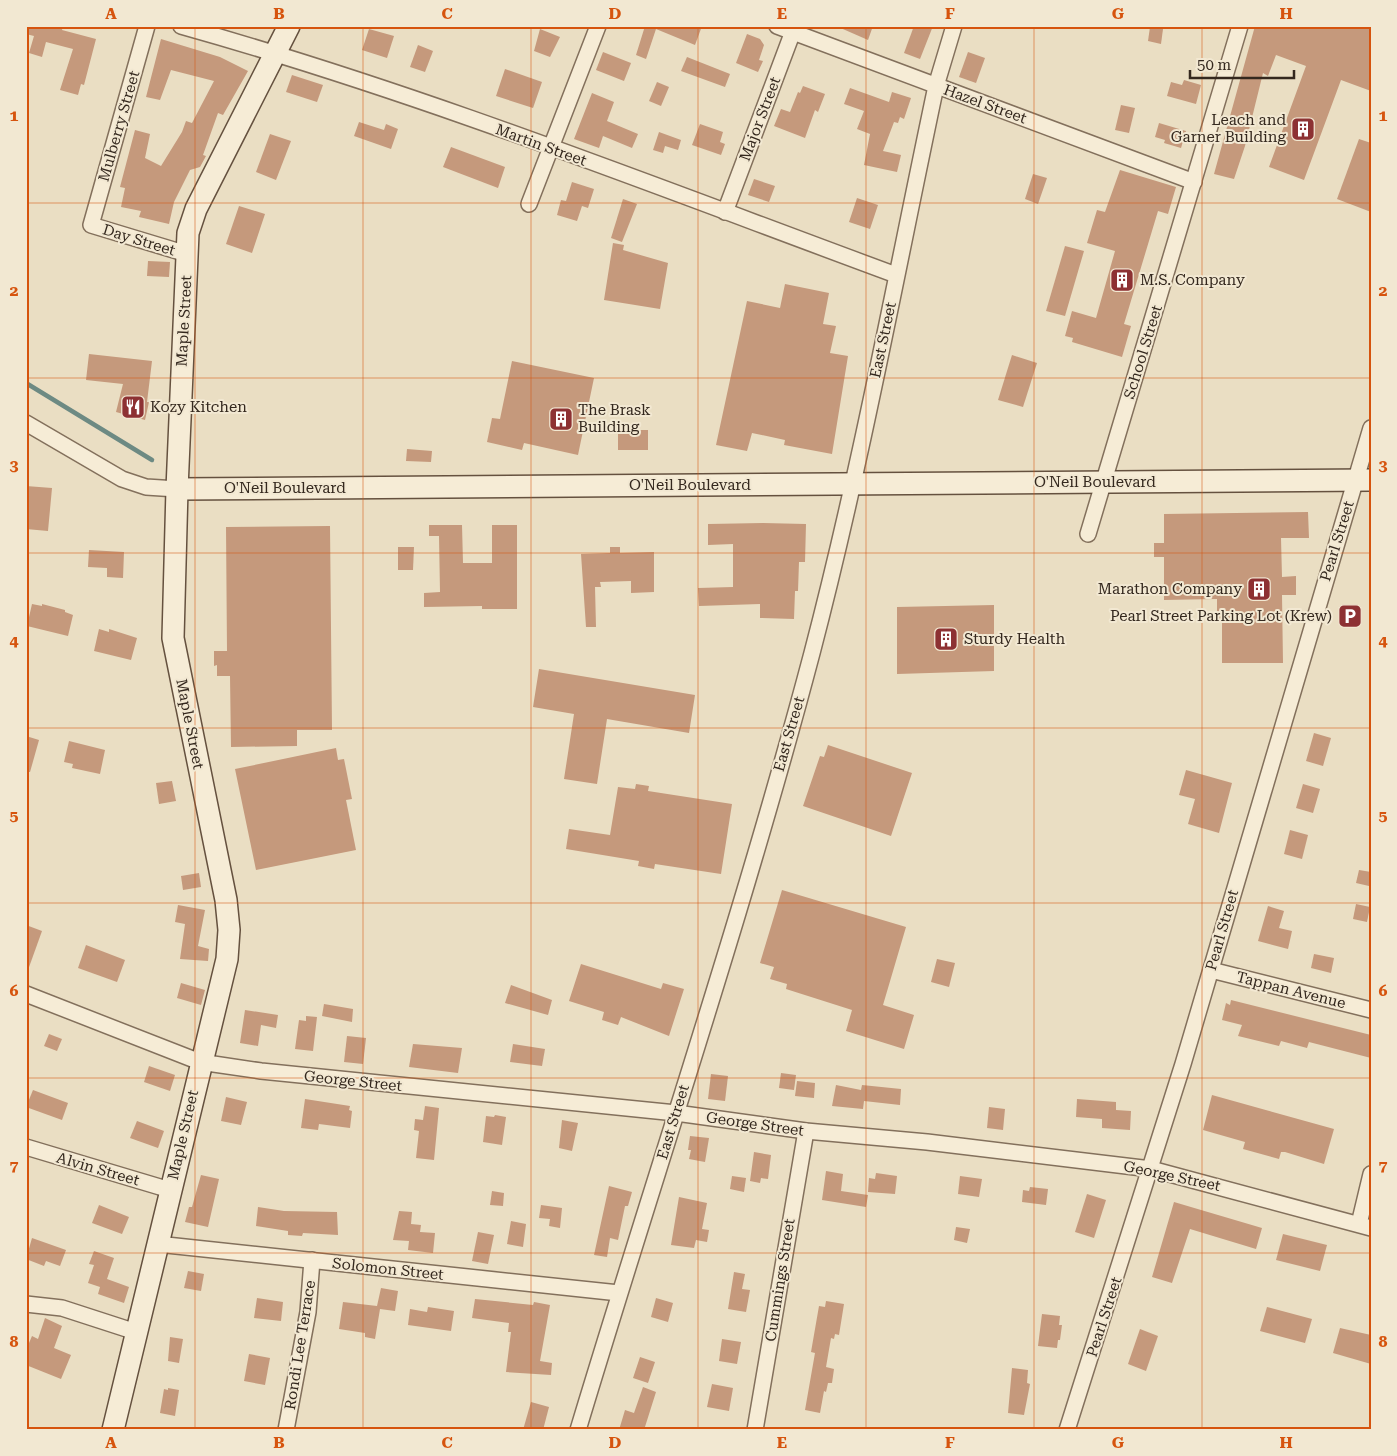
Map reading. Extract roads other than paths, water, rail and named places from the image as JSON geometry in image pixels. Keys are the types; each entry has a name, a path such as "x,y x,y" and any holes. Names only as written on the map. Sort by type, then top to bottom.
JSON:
{"main road":[{"name":"Maple Street","path":"113,1430 200,1062 225,967 229,930 226,900 174,638 177,489 188,234 193,216 289,26"},
{"name":"O'Neil Boulevard","path":"177,489 1363,480"}],"street":[{"name":"Mulberry Street","path":"91,226 147,26"},
{"name":"Martin Street","path":"181,26 275,52 552,148 896,275"},
{"path":"529,204 598,26"},
{"name":"Hazel Street","path":"776,26 794,29 936,86 1194,182"},
{"name":"East Street","path":"578,1430 676,1114 812,653 852,484 936,86 954,26"},
{"name":"School Street","path":"1088,534 1240,26"},
{"name":"Major Street","path":"725,212 794,29"},
{"name":"Day Street","path":"91,226 187,254"},
{"name":"O'Neil Boulevard","path":"26,423 122,478 146,487 177,489"},
{"name":"Pearl Street","path":"1067,1430 1151,1169 1363,480 1371,428"},
{"name":"Tappan Avenue","path":"1211,970 1371,1010"},
{"name":"George Street","path":"26,994 200,1062 262,1071 676,1114 806,1132 928,1142 1151,1169 1365,1226"},
{"name":"Cummings Street","path":"755,1430 806,1132"},
{"name":"Alvin Street","path":"26,1147 170,1190"},
{"path":"1365,1226 1371,1174"},
{"name":"Solomon Street","path":"157,1244 620,1293"},
{"name":"Rondi Lee Terrace","path":"286,1430 308,1312 312,1260"},
{"path":"26,1304 62,1308 136,1332"}],"waterway":[{"path":"26,383 152,460"}],"place":[{"name":"Leach and Garner Building","path":"1303,129"},
{"name":"M.S. Company","path":"1122,280"},
{"name":"Kozy Kitchen","path":"133,407"},
{"name":"The Brask Building","path":"561,419"},
{"name":"Marathon Company","path":"1259,589"},
{"name":"Pearl Street Parking Lot (Krew)","path":"1350,616"},
{"name":"Sturdy Health","path":"946,639"}]}
